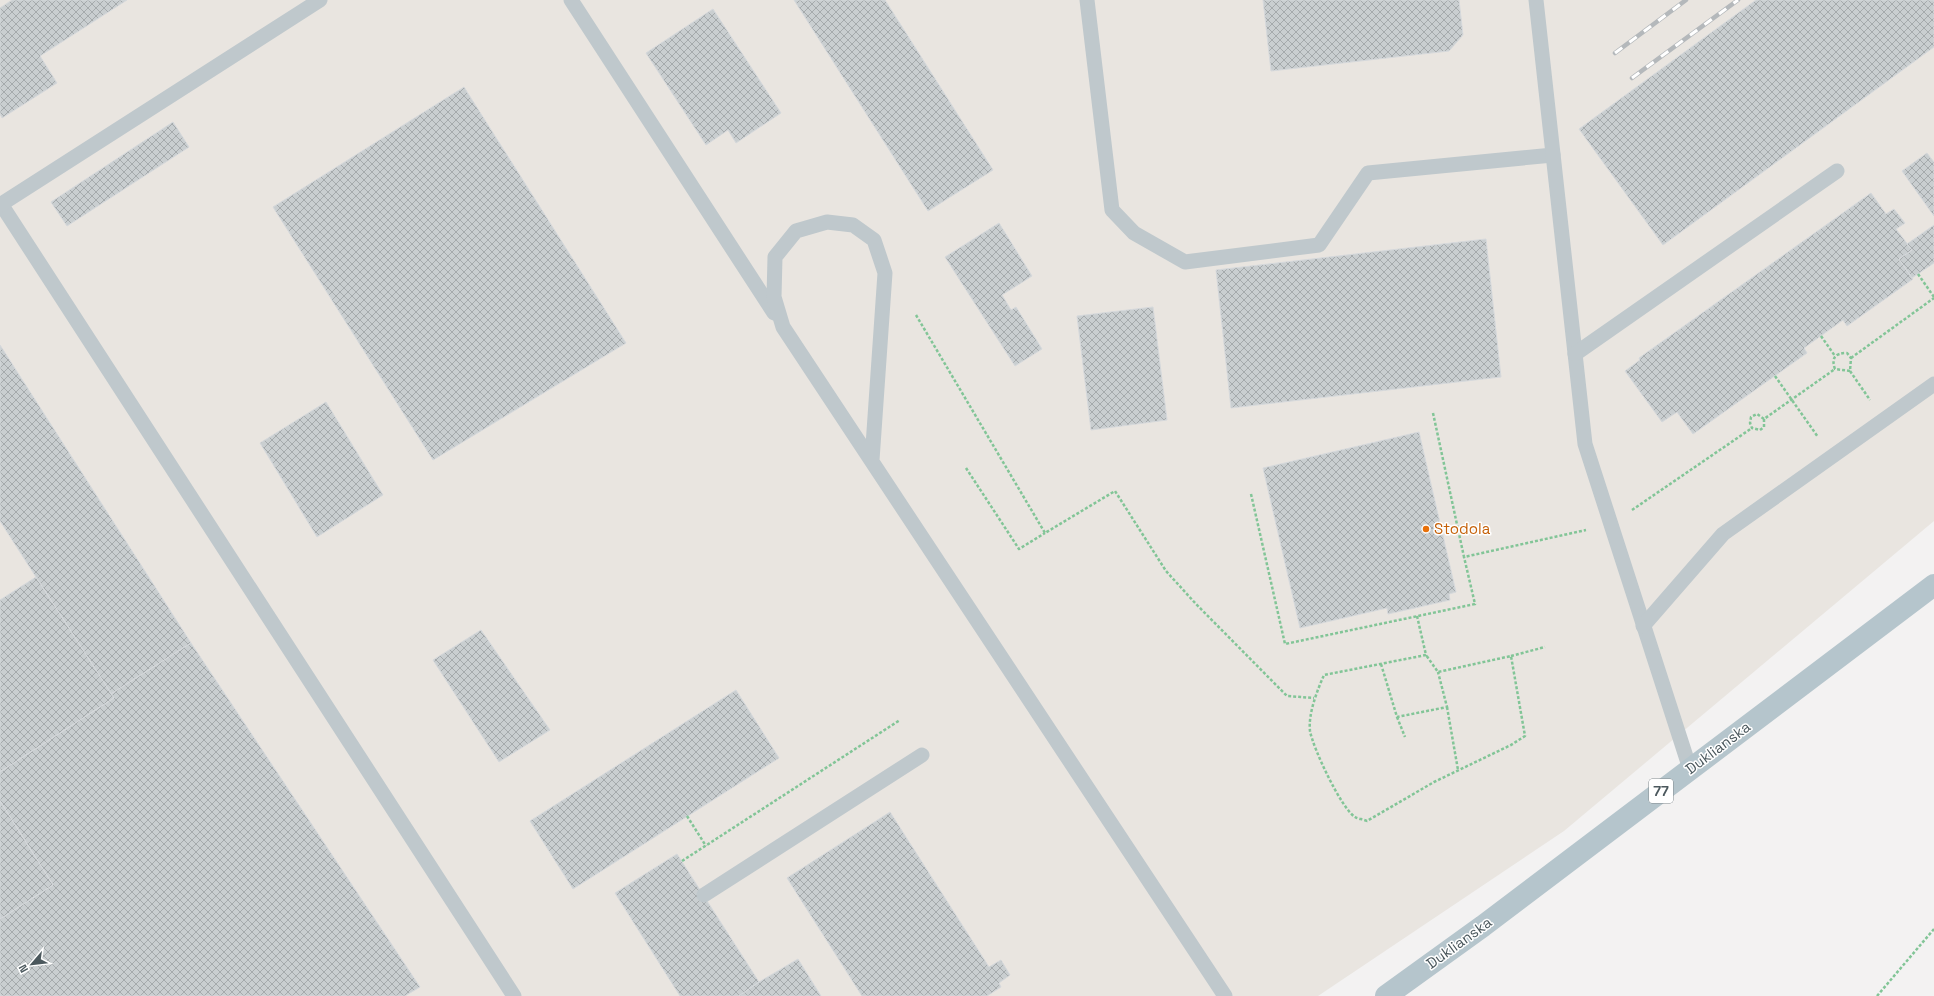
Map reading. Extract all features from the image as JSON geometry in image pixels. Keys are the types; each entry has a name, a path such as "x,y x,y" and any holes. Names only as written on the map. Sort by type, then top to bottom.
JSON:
{"main road":[{"name":"Duklianska","path":"1386,996 1483,926 1934,585"}],"lane":[{"path":"320,0 1,205 514,996"},
{"path":"571,0 784,327 1225,996"},
{"path":"1087,0 1112,210 1134,233 1185,262 1319,245 1368,173 1553,155"},
{"path":"1536,0 1585,444 1690,770"},
{"path":"1575,354 1837,171"},
{"path":"784,327 774,297 775,256 796,231 827,222 853,225 874,240 885,273 872,460"},
{"path":"1643,626 1722,534 1934,384"},
{"path":"704,895 922,755"}],"path":[{"path":"1851,358 1934,297 1918,274"},
{"path":"916,315 1045,533"},
{"path":"1821,336 1835,356"},
{"path":"1835,369 1833,362 1835,356 1839,353 1847,353 1851,358 1850,371 1885,419"},
{"path":"1764,418 1835,369 1850,371"},
{"path":"1775,376 1832,457"},
{"path":"1251,494 1285,644 1475,604 1433,413"},
{"path":"1752,428 1750,423 1751,417 1757,414 1764,418"},
{"path":"1464,557 1610,525 1752,428 1760,430 1764,427 1764,418"},
{"path":"966,468 1019,549 1116,490 1166,571 1196,604 1287,696 1314,698"},
{"path":"1417,616 1426,655 1438,672 1447,707 1458,770"},
{"path":"1438,672 1545,648"},
{"path":"1426,655 1324,675 1314,698 1310,730 1316,754 1338,794 1355,817 1367,820 1407,796 1511,745 1525,736 1511,656"},
{"path":"1381,664 1397,717 1405,737"},
{"path":"1397,717 1447,707"},
{"path":"682,861 900,720"},
{"path":"687,816 706,846"},
{"path":"1877,996 1934,929"}],"shaded area":[{"path":"0,0 1934,0 1934,521 1564,831 1318,996 0,996"}],"building":[{"path":"12,0 127,0 40,56 57,83 2,118 0,114 0,8"},
{"path":"794,0 885,0 993,170 928,211"},
{"path":"1263,0 1459,0 1463,35 1449,51 1271,71"},
{"path":"1756,0 1934,0 1934,47 1663,245 1579,129"},
{"path":"713,9 781,113 736,143 728,130 706,145 646,53"},
{"path":"464,87 626,343 433,460 273,207"},
{"path":"173,122 189,147 67,226 51,202"},
{"path":"1927,153 1934,162 1934,216 1902,171"},
{"path":"1871,193 1886,214 1894,209 1905,223 1896,229 1912,250 1899,259 1913,279 1847,326 1843,320 1804,348 1807,353 1693,434 1677,412 1662,422 1625,371 1640,360 1639,358"},
{"path":"999,223 1032,276 1002,295 1011,310 1016,307 1042,349 1015,366 945,257"},
{"path":"1934,225 1934,263 1912,278 1899,259 1912,250 1907,244"},
{"path":"1486,239 1501,377 1231,408 1216,270"},
{"path":"1153,307 1167,420 1091,430 1077,316"},
{"path":"0,345 191,643 111,694 0,521"},
{"path":"326,402 383,495 317,537 260,443"},
{"path":"1419,432 1456,592 1449,594 1450,600 1388,614 1387,608 1300,628 1263,468"},
{"path":"36,577 114,698 0,772 0,600"},
{"path":"481,630 550,730 499,762 433,660"},
{"path":"191,643 420,987 405,996 0,996 0,919 53,885 0,801 0,772 114,698 111,694"},
{"path":"736,690 779,758 573,889 530,821"},
{"path":"0,801 53,885 0,919"},
{"path":"890,812 989,967 1001,960 1010,975 999,983 1001,987 987,996 862,996 787,878"},
{"path":"677,854 759,982 739,996 680,996 615,893"},
{"path":"798,959 821,996 739,996 759,982"}],"railway":[{"path":"1615,53 1686,0"},
{"path":"1632,78 1738,0"}],"place":[{"name":"Stodola","path":"1426,529"}]}
